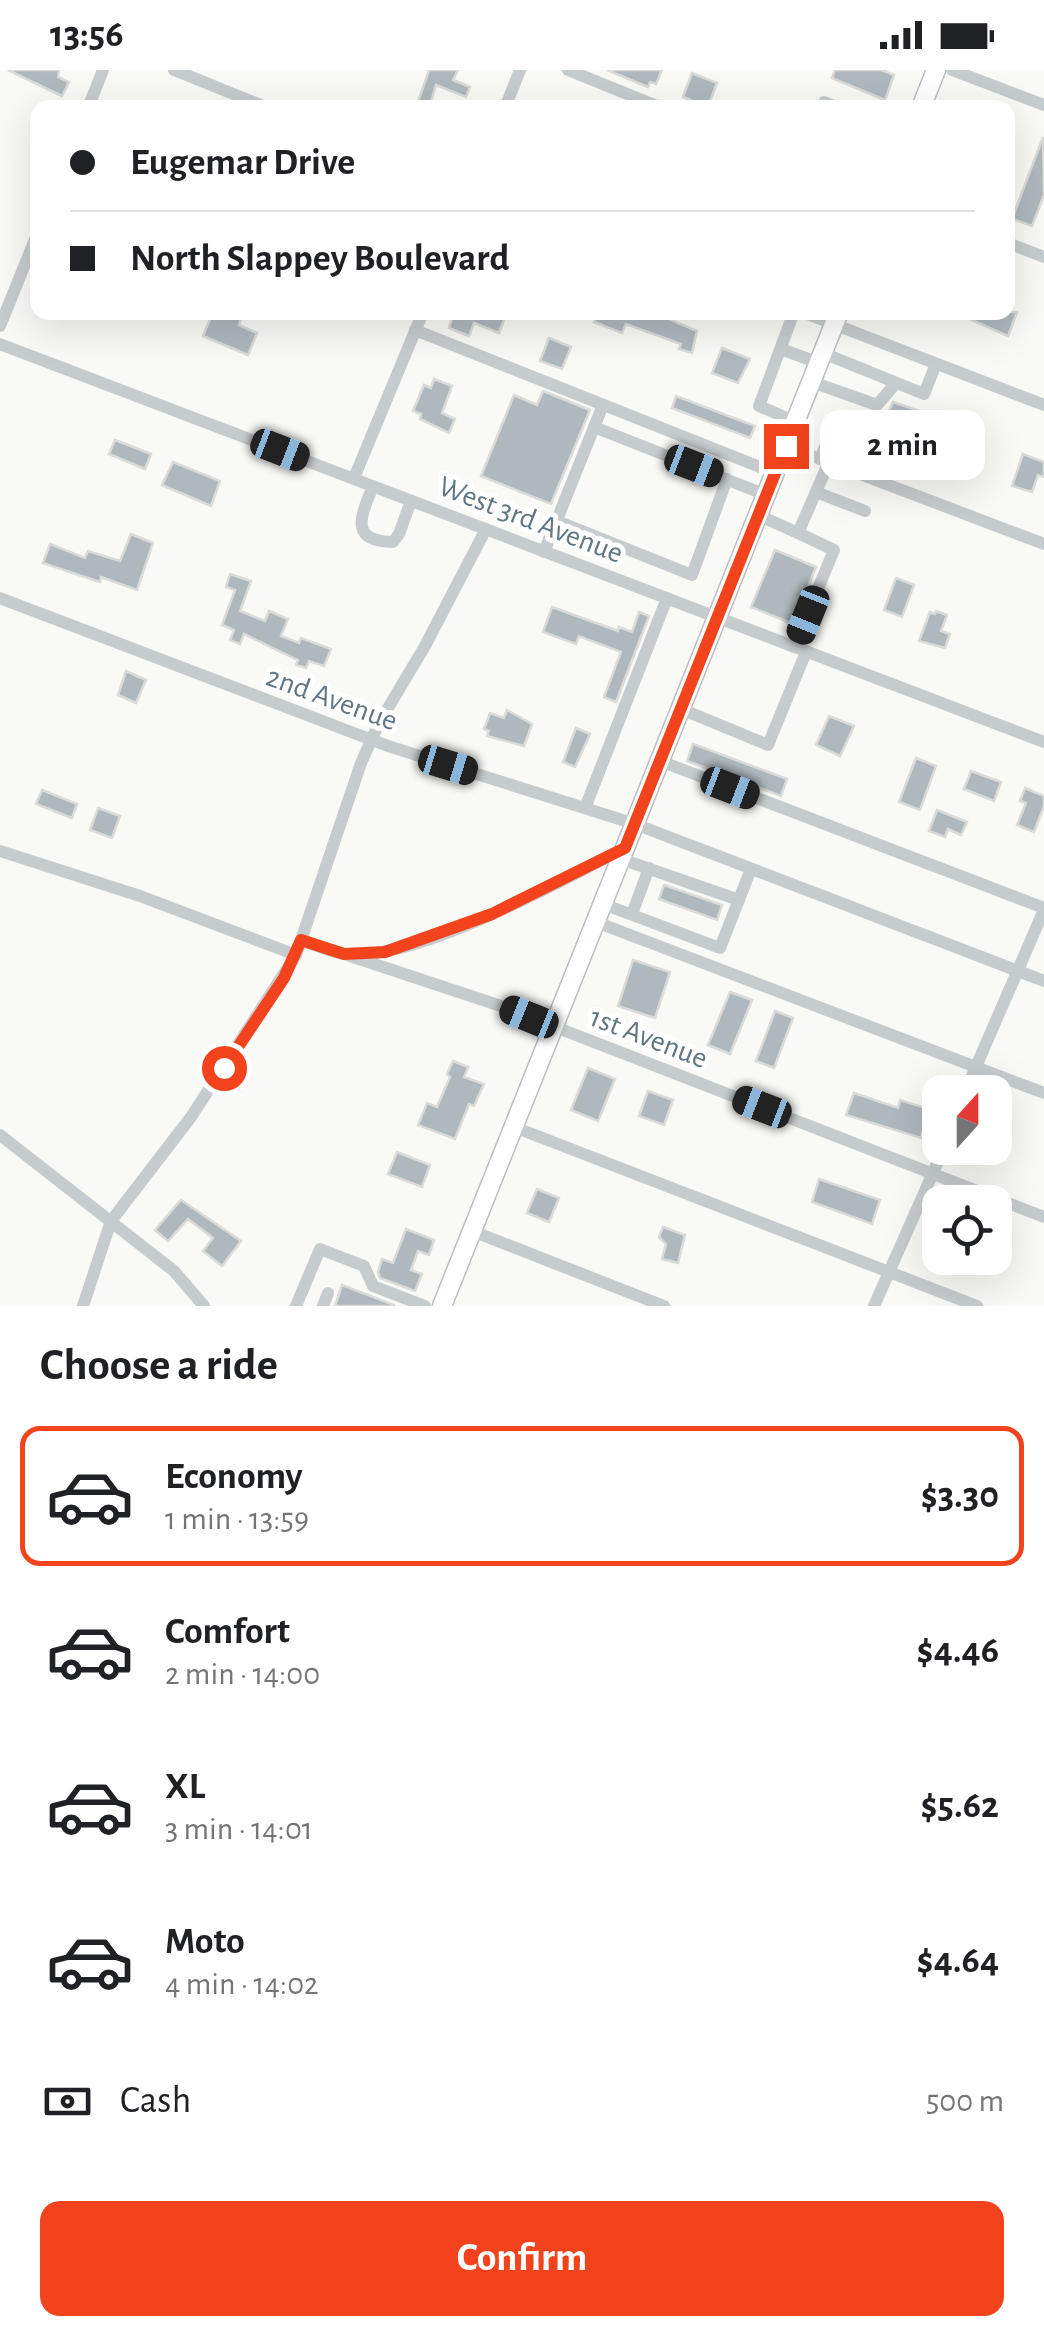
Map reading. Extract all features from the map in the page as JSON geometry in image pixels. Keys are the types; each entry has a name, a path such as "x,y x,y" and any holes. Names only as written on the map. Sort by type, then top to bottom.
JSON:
{"main road":[{"path":"924,100 936,70"},
{"path":"442,1306 837,320"}],"street":[{"path":"91,100 103,70"},
{"path":"174,70 248,100"},
{"path":"508,100 520,70"},
{"path":"568,70 642,100"},
{"path":"952,70 1044,105"},
{"path":"1015,246 1044,257"},
{"path":"0,326 30,252"},
{"path":"354,478 420,320"},
{"path":"791,320 758,406 796,422"},
{"path":"839,320 936,364 1044,404"},
{"path":"416,330 775,473"},
{"name":"West 3rd Avenue","path":"0,344 1044,742"},
{"path":"781,349 821,358 924,394 936,364"},
{"path":"812,382 877,405 896,383"},
{"path":"544,552 603,405"},
{"path":"798,532 816,492 835,422"},
{"path":"594,427 766,495"},
{"path":"786,446 1044,544"},
{"path":"557,520 692,574 727,479"},
{"path":"373,486 360,520 361,528 367,535 386,542 393,542 400,534 412,500"},
{"path":"816,492 865,511"},
{"path":"681,709 768,745 834,550 758,516"},
{"path":"83,1306 112,1221 191,1117 296,955 371,740 486,529"},
{"name":"2nd Avenue","path":"0,598 371,740 635,824 1044,981"},
{"path":"585,808 667,598"},
{"path":"660,761 1044,909 973,1075"},
{"path":"0,850 140,896 296,955"},
{"path":"344,954 385,952 470,924 623,853 649,868 739,900"},
{"path":"632,914 649,868"},
{"path":"599,913 632,914 720,948 751,869"},
{"path":"599,913 1044,1093"},
{"name":"1st Avenue","path":"301,940 554,1027 1044,1218"},
{"path":"514,1127 977,1306"},
{"path":"0,1135 174,1272 204,1306"},
{"path":"874,1306 936,1165"},
{"path":"472,1231 664,1306"},
{"path":"296,1306 320,1249 364,1266 373,1286 425,1306"}],"building":[{"path":"8,70 59,70 58,77 69,82 62,96"},
{"path":"429,70 458,70 453,80 470,87 466,97 436,85 432,100 419,100"},
{"path":"607,70 662,70 656,84 650,82 648,87"},
{"path":"835,70 881,70 894,75 885,100 832,78"},
{"path":"692,73 717,83 711,100 683,97"},
{"path":"1043,137 1044,195 1032,226 1015,220"},
{"path":"210,320 241,320 239,325 257,333 248,355 203,336"},
{"path":"451,320 504,320 499,333 474,323 469,336 449,328"},
{"path":"672,320 697,331 692,353 679,349 681,344 626,324 622,333 594,322"},
{"path":"972,320 1014,320 1008,336"},
{"path":"549,338 571,347 562,369 540,361"},
{"path":"722,348 750,359 738,383 712,373"},
{"path":"434,379 452,386 442,413 455,419 449,433 420,419 421,414 413,411 424,385 431,388"},
{"path":"543,391 590,410 551,504 481,476 514,395 537,405"},
{"path":"676,396 755,426 750,438 672,408"},
{"path":"893,402 934,416 932,421 969,435 953,475 941,471 950,448 918,435 910,458 893,452 902,425 885,419"},
{"path":"115,440 151,454 145,469 109,454"},
{"path":"1023,454 1044,462 1044,477 1038,475 1032,492 1012,486"},
{"path":"173,462 220,481 211,506 162,485"},
{"path":"131,534 153,543 137,590 43,563 50,544 85,558 88,551 120,561"},
{"path":"775,550 816,567 793,624 751,607"},
{"path":"230,574 251,581 240,611 265,621 269,611 288,619 281,636 299,643 301,638 331,649 324,666 309,661 306,668 296,665 298,660 244,634 240,644 230,640 234,630 222,625 235,590 226,587"},
{"path":"896,578 914,585 902,617 884,610"},
{"path":"552,607 618,631 619,627 632,632 639,612 649,616 616,702 604,697 621,652 579,636 576,644 543,632"},
{"path":"930,612 947,615 941,631 950,634 945,648 919,641"},
{"path":"126,671 146,680 136,703 118,695"},
{"path":"507,710 532,724 524,746 487,736 489,731 484,729 490,713 504,718"},
{"path":"829,716 854,726 840,756 816,745"},
{"path":"576,728 590,734 575,767 563,762"},
{"path":"693,744 787,779 781,796 687,761"},
{"path":"916,758 936,766 920,810 899,802"},
{"path":"971,771 1001,782 994,801 964,789"},
{"path":"1025,788 1044,796 1034,832 1017,825 1026,803 1020,801"},
{"path":"42,790 77,804 72,818 36,804"},
{"path":"98,808 120,816 112,838 90,830"},
{"path":"937,810 967,822 961,835 948,829 945,837 929,831"},
{"path":"664,885 722,905 717,920 659,899"},
{"path":"633,960 670,972 655,1018 618,1006"},
{"path":"730,992 752,1000 730,1054 708,1045"},
{"path":"775,1011 793,1018 774,1068 756,1061"},
{"path":"453,1061 468,1067 464,1077 484,1084 474,1106 469,1104 455,1139 418,1125 427,1103 437,1107"},
{"path":"588,1068 615,1079 598,1121 571,1110"},
{"path":"648,1091 673,1100 664,1125 639,1116"},
{"path":"854,1093 898,1108 900,1100 922,1107 921,1138 846,1115"},
{"path":"397,1152 430,1165 422,1187 388,1174"},
{"path":"819,1179 880,1200 872,1224 812,1202"},
{"path":"537,1189 559,1198 549,1222 527,1213"},
{"path":"181,1200 241,1241 222,1266 203,1251 213,1238 188,1219 168,1241 155,1230"},
{"path":"663,1227 685,1235 678,1263 662,1259 666,1244 659,1237"},
{"path":"406,1229 434,1240 429,1255 418,1251 411,1270 422,1274 415,1291 380,1278 378,1272 382,1259 393,1263"},
{"path":"342,1285 394,1305 394,1306 335,1306"}],"route":[{"path":"224,1068 284,978 301,940 344,954 385,952 470,924 625,848 786,446"}]}
